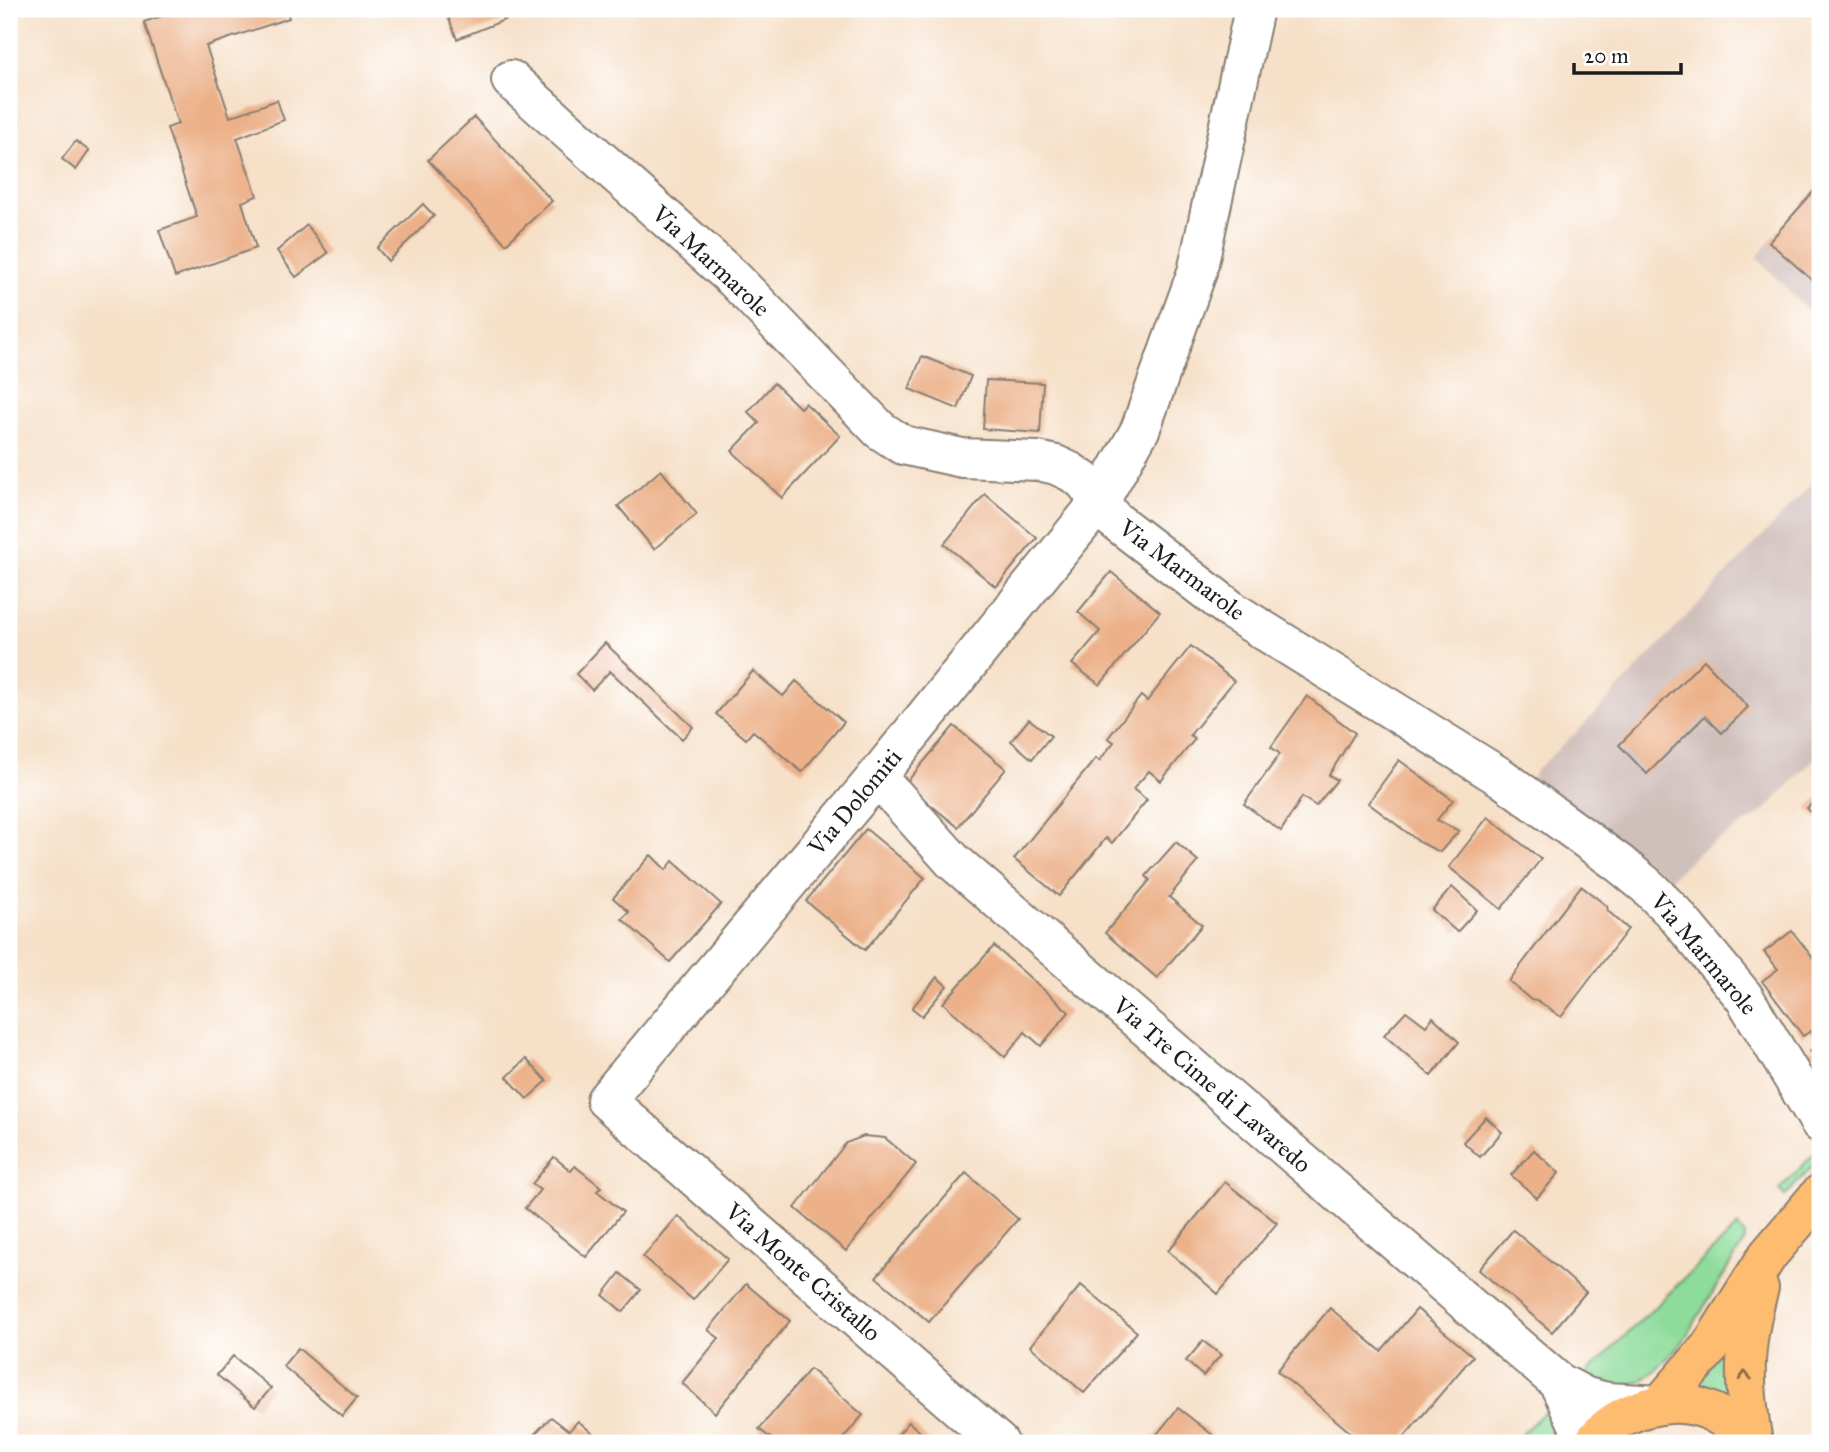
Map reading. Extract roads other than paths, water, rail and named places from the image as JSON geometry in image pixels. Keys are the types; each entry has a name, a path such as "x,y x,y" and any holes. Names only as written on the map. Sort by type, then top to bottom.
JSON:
{"main road":[{"path":"1660,1405 1710,1347 1768,1255 1820,1194"},
{"path":"1753,1443 1746,1401 1744,1365 1749,1324 1768,1255"},
{"path":"1592,1443 1627,1414 1660,1405 1686,1405 1712,1412 1735,1426 1753,1443"}],"street":[{"name":"Via Dolomiti","path":"606,1100 874,780 1100,502 1140,430 1198,272 1254,9"},
{"name":"Via Marmarole","path":"511,80 734,279 880,430 903,445 962,458 1038,461 1056,465 1084,481 1113,519 1234,612 1502,778 1647,886 1675,914 1744,997 1820,1123"},
{"name":"Via Tre Cime di Lavaredo","path":"874,780 893,794 953,861 1558,1382 1586,1397 1607,1402 1660,1405"},
{"name":"Via Monte Cristallo","path":"606,1100 999,1443"},
{"name":"Via Tre Cime di Lavaredo","path":"1558,1382 1579,1426 1579,1443"}]}
